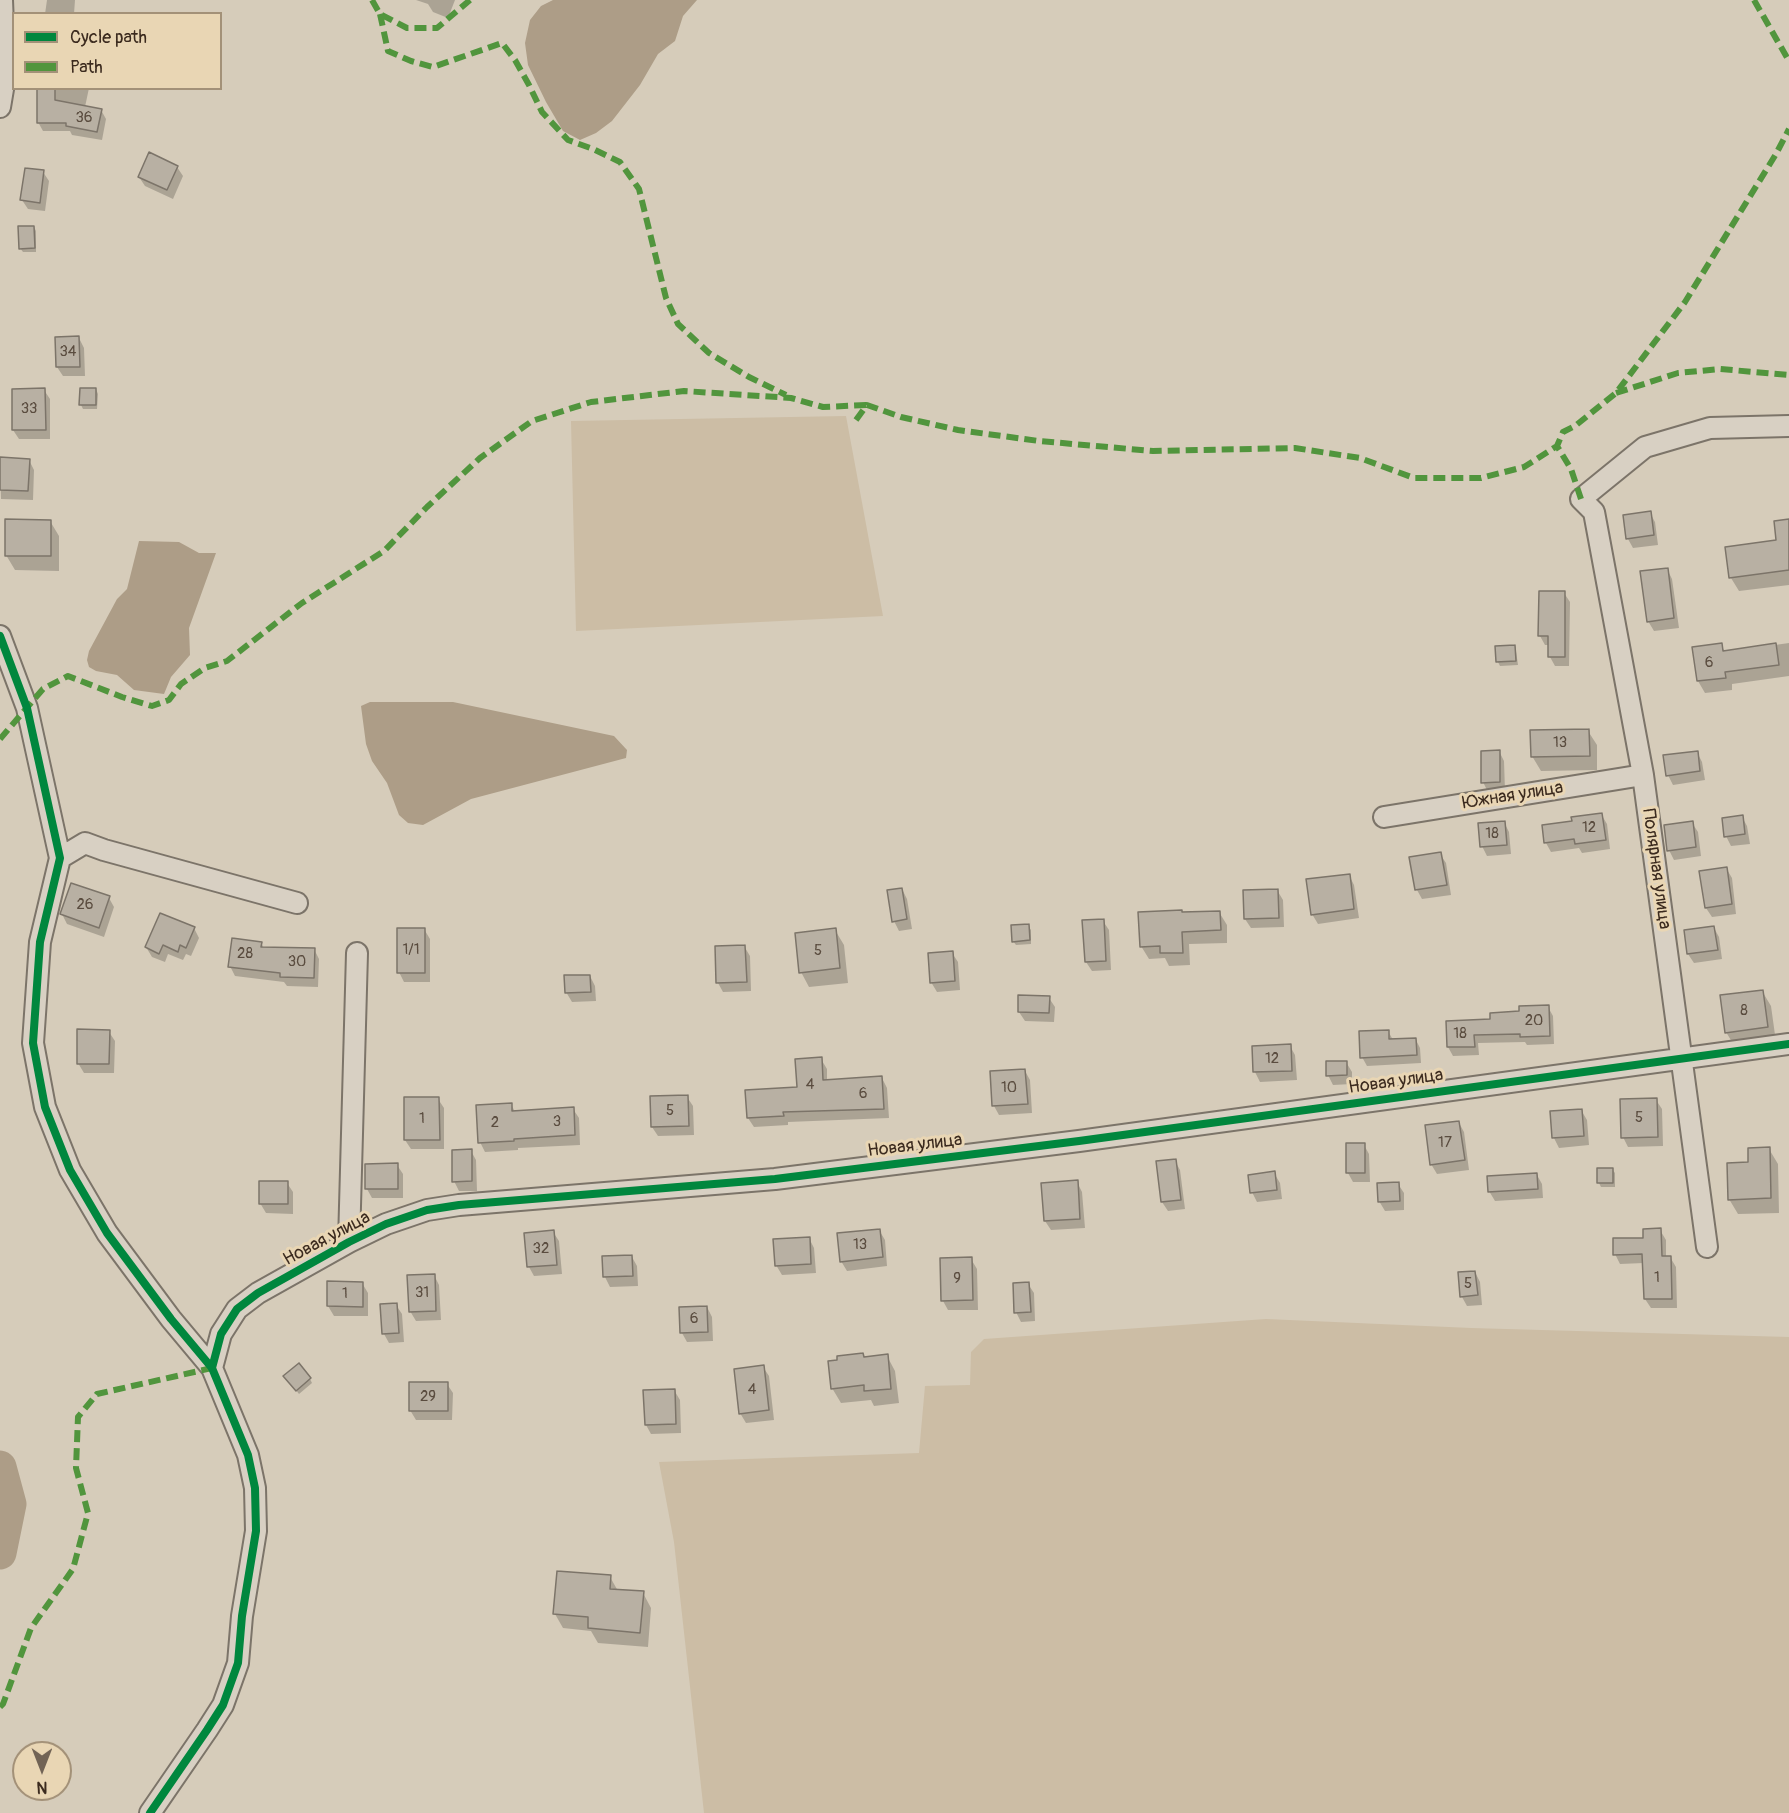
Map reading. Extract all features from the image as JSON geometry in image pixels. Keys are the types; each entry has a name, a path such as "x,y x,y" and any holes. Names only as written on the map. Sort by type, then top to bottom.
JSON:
{"street":[{"path":"0,107 5,77 2,0"},
{"name":"Полярная улица","path":"1707,1246 1643,775 1594,512 1581,499 1645,447 1710,428 1789,426"},
{"path":"0,636 27,708 60,858 40,942 33,1043 45,1107 70,1170 107,1233 171,1319 212,1368 248,1455 255,1488 256,1531 242,1616 238,1663 223,1705 150,1813"},
{"name":"Южная улица","path":"1384,817 1643,775"},
{"path":"60,858 85,843 297,903"},
{"path":"349,1242 357,953"},
{"name":"Новая улица","path":"212,1368 221,1334 237,1310 258,1293 349,1242 387,1224 427,1210 459,1205 775,1179 1079,1141 1789,1044"}],"shaded area":[{"path":"553,0 697,0 683,16 675,41 658,54 640,85 612,121 596,133 580,140 563,131 528,65 525,43 530,20 541,6"},
{"path":"846,416 883,616 576,631 571,421"},
{"path":"139,541 179,542 199,553 216,553 189,628 190,655 171,677 164,694 134,690 117,675 96,671 89,667 87,660 89,651 117,599 127,589"},
{"path":"370,702 453,702 614,736 627,750 626,758 471,799 423,825 408,823 399,815 387,783 372,761 366,744 361,706"},
{"path":"1266,1319 1471,1328 1789,1337 1789,1813 704,1813 674,1542 659,1462 919,1453 925,1386 970,1385 971,1352 984,1339"}],"building":[{"path":"37,90 55,90 55,100 102,109 97,132 66,126 66,123 37,123"},
{"path":"149,152 178,166 167,190 138,177"},
{"path":"25,168 44,170 40,203 20,200"},
{"path":"18,226 34,226 35,248 19,249"},
{"path":"79,336 80,367 56,367 55,337"},
{"path":"45,388 46,430 12,430 12,389"},
{"path":"80,388 96,388 96,405 79,405"},
{"path":"0,457 30,459 28,491 0,490"},
{"path":"1651,511 1654,535 1626,539 1623,515"},
{"path":"5,519 51,520 51,556 5,556"},
{"path":"1789,519 1789,570 1729,578 1725,547 1776,540 1774,521"},
{"path":"1668,568 1674,618 1647,622 1640,571"},
{"path":"1539,591 1565,591 1565,657 1548,657 1548,636 1538,636"},
{"path":"1722,643 1723,651 1776,643 1779,665 1725,672 1726,678 1697,681 1692,647"},
{"path":"1515,645 1516,661 1496,662 1495,646"},
{"path":"1589,729 1590,756 1531,757 1530,730"},
{"path":"1500,750 1500,782 1481,783 1481,751"},
{"path":"1698,751 1700,771 1666,776 1663,755"},
{"path":"1602,813 1606,840 1575,844 1574,839 1544,843 1542,825 1572,821 1571,817"},
{"path":"1743,815 1745,834 1724,837 1722,818"},
{"path":"1505,821 1507,845 1480,847 1478,823"},
{"path":"1693,821 1696,847 1667,851 1664,825"},
{"path":"1441,852 1447,885 1415,890 1409,857"},
{"path":"1727,867 1732,904 1705,908 1699,871"},
{"path":"1350,874 1354,909 1311,915 1306,879"},
{"path":"71,883 110,896 99,928 60,914"},
{"path":"902,888 907,919 892,922 887,890"},
{"path":"1278,889 1279,918 1244,919 1243,890"},
{"path":"1182,910 1182,912 1220,911 1221,930 1182,932 1183,953 1160,953 1160,946 1140,947 1138,912"},
{"path":"160,913 195,927 186,948 180,945 178,952 163,945 159,954 145,947"},
{"path":"1104,919 1106,961 1085,962 1082,920"},
{"path":"1029,924 1030,940 1012,942 1011,925"},
{"path":"1714,926 1718,950 1687,954 1684,930"},
{"path":"397,928 425,928 425,973 397,973"},
{"path":"836,928 840,968 799,973 795,933"},
{"path":"232,938 262,942 261,947 315,948 314,978 280,977 280,973 228,967"},
{"path":"745,945 747,982 716,983 715,946"},
{"path":"953,951 955,981 930,983 928,953"},
{"path":"564,975 590,975 591,992 565,993"},
{"path":"1763,990 1768,1027 1725,1033 1720,995"},
{"path":"1018,995 1050,996 1049,1013 1018,1012"},
{"path":"1549,1005 1550,1036 1474,1035 1475,1047 1447,1047 1446,1021 1490,1019 1490,1013 1519,1011 1519,1006"},
{"path":"77,1029 110,1030 109,1064 77,1064"},
{"path":"1389,1030 1389,1039 1416,1038 1417,1055 1360,1058 1359,1031"},
{"path":"1291,1044 1292,1071 1253,1072 1252,1046"},
{"path":"822,1057 823,1080 882,1076 884,1109 783,1112 784,1116 747,1118 745,1090 797,1087 795,1059"},
{"path":"1326,1061 1347,1061 1347,1075 1326,1076"},
{"path":"1025,1069 1028,1104 992,1106 990,1071"},
{"path":"688,1095 689,1126 651,1127 650,1096"},
{"path":"404,1097 439,1097 440,1140 404,1140"},
{"path":"1657,1098 1658,1137 1621,1138 1620,1099"},
{"path":"512,1103 512,1111 574,1107 575,1135 478,1143 476,1105"},
{"path":"1582,1109 1584,1136 1552,1138 1550,1111"},
{"path":"1459,1121 1465,1160 1430,1165 1425,1125"},
{"path":"1346,1143 1365,1143 1365,1173 1346,1173"},
{"path":"1770,1147 1771,1198 1728,1200 1727,1163 1748,1162 1748,1148"},
{"path":"472,1149 472,1181 452,1182 452,1150"},
{"path":"1176,1159 1181,1200 1161,1202 1156,1161"},
{"path":"398,1163 398,1189 365,1189 365,1164"},
{"path":"1597,1168 1613,1168 1613,1183 1597,1183"},
{"path":"1275,1171 1277,1190 1250,1193 1248,1175"},
{"path":"1537,1173 1538,1189 1488,1192 1487,1176"},
{"path":"1078,1180 1080,1219 1044,1221 1041,1183"},
{"path":"259,1181 288,1181 288,1204 259,1204"},
{"path":"1399,1182 1400,1201 1378,1202 1377,1183"},
{"path":"1661,1228 1662,1256 1671,1256 1672,1299 1644,1299 1642,1254 1613,1255 1613,1238 1643,1238 1643,1229"},
{"path":"880,1229 883,1257 840,1262 837,1233"},
{"path":"554,1230 557,1265 527,1267 524,1233"},
{"path":"810,1237 811,1264 775,1266 773,1239"},
{"path":"632,1255 633,1276 603,1277 602,1256"},
{"path":"972,1257 973,1300 941,1301 940,1258"},
{"path":"1475,1271 1478,1295 1460,1297 1458,1272"},
{"path":"435,1274 436,1311 409,1312 407,1275"},
{"path":"327,1281 363,1282 363,1307 327,1306"},
{"path":"1029,1282 1031,1312 1014,1313 1013,1283"},
{"path":"397,1303 399,1333 382,1334 380,1304"},
{"path":"707,1306 708,1332 680,1333 679,1307"},
{"path":"863,1353 864,1357 888,1354 891,1389 864,1391 864,1385 831,1389 828,1361 837,1360 837,1356"},
{"path":"299,1363 311,1378 296,1391 283,1376"},
{"path":"764,1365 769,1410 739,1414 734,1369"},
{"path":"409,1382 448,1382 448,1411 409,1411"},
{"path":"675,1389 676,1424 645,1425 643,1390"},
{"path":"557,1571 611,1575 610,1589 644,1591 640,1633 588,1628 588,1617 553,1614"}],"waterway":[{"path":"0,1467 10,1504 0,1553"}],"marked path":[{"path":"372,0 380,14 407,28 437,28 470,0"},
{"path":"1754,0 1789,61"},
{"path":"380,14 388,51 433,67 502,43 515,60 542,112 568,140 620,162 639,189 666,298 678,324 709,353 749,377 786,395"},
{"path":"1581,499 1571,469 1557,446 1563,432 1575,426 1616,393 1685,302 1789,129"},
{"path":"1616,393 1678,373 1720,369 1789,375"},
{"path":"0,739 43,689 68,676 152,706 169,700 181,684 205,668 227,661 302,603 384,551 480,458 532,421 591,402 684,391 791,398 823,407 867,405"},
{"path":"856,420 867,405 901,417 958,430 1039,441 1153,451 1295,448 1360,458 1414,478 1481,478 1524,467 1557,446"},
{"path":"0,1707 31,1628 73,1569 88,1513 76,1468 78,1417 97,1394 212,1368"}],"cycle path":[{"path":"0,636 27,708 60,858 40,942 33,1043 45,1107 70,1170 107,1233 171,1319 212,1368 248,1455 255,1488 256,1531 242,1616 238,1663 223,1705 150,1813"},
{"path":"212,1368 221,1334 237,1309 258,1293 349,1242 386,1224 427,1210 459,1205 775,1179 1079,1141 1789,1044"}]}
